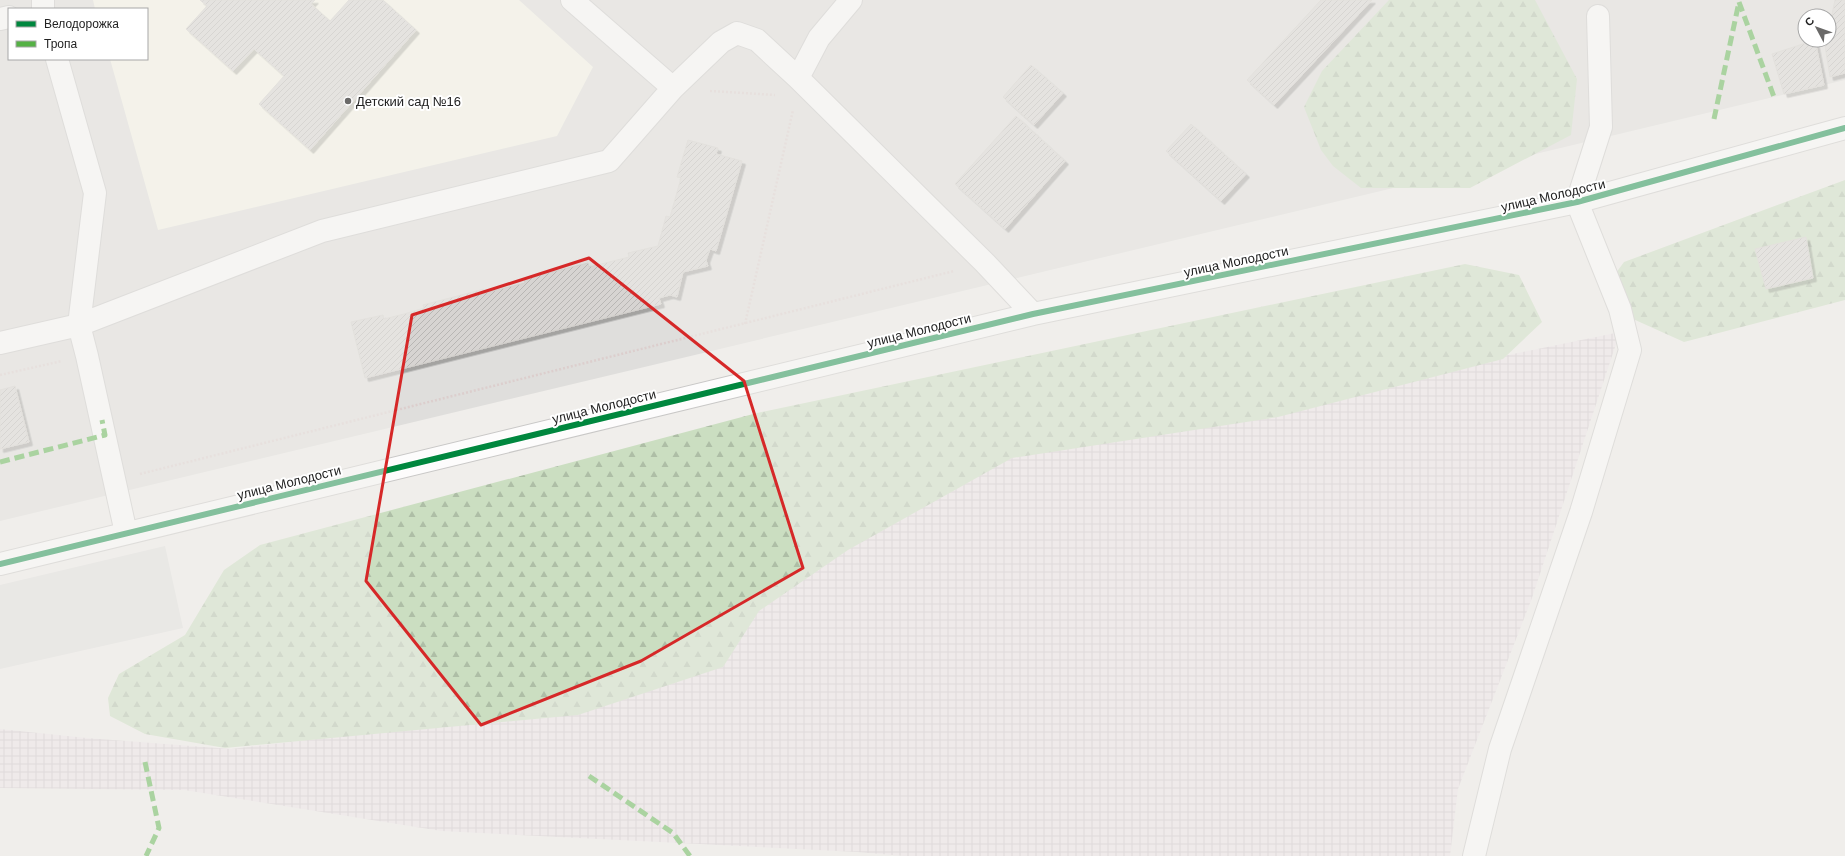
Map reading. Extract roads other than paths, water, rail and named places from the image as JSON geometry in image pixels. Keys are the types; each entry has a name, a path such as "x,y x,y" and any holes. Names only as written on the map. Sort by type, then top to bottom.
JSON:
{"street":[{"path":"572,0 673,88"},
{"path":"797,87 819,38 851,0"},
{"path":"1474,856 1500,749 1581,512 1630,350 1620,309 1577,202 1601,127 1598,16"},
{"path":"0,343 79,325 322,231 609,161 673,88 721,42 737,33 757,40 797,87 985,263 1033,314"},
{"path":"57,60 95,193 79,325 126,533"},
{"name":"улица Молодости","path":"0,564 1033,314 1577,202 1845,128"}],"place":[{"name":"Детский сад №16","path":"348,101"}]}
